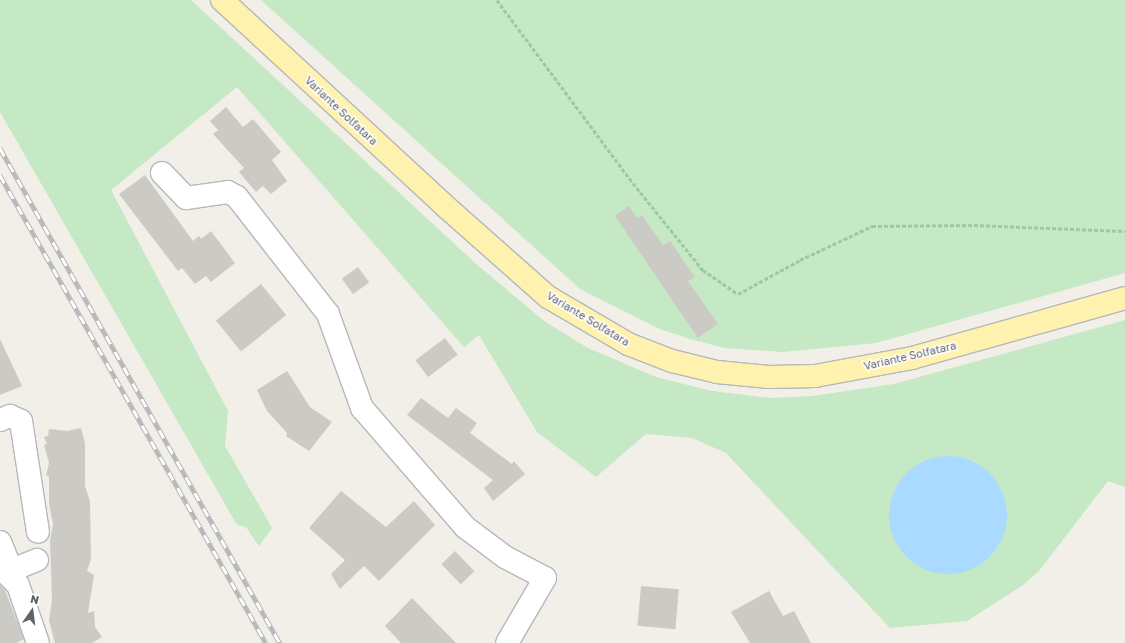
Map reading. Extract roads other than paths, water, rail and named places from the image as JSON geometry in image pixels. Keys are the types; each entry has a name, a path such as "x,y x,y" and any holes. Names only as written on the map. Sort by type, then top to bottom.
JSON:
{"main road":[{"name":"Variante Solfatara","path":"222,0 444,205 548,297 628,344 672,360 717,372 768,377 815,376 912,358 1125,298"}],"street":[{"path":"162,173 186,198 228,192 237,197 328,314 362,408 465,527 505,557 545,578 507,643"},
{"path":"0,420 10,416 21,422 38,532"},
{"path":"0,542 10,574 38,643"},
{"path":"10,574 37,560"}],"water":[{"path":"948,456 959,457 971,461 990,473 1002,492 1006,504 1006,526 1002,538 990,557 971,569 959,573 948,574 937,573 925,569 906,557 894,538 890,526 889,515 890,504 894,492 906,473 925,461 937,457"}],"railway":[{"path":"0,148 280,643"},
{"path":"0,175 266,643"}]}
